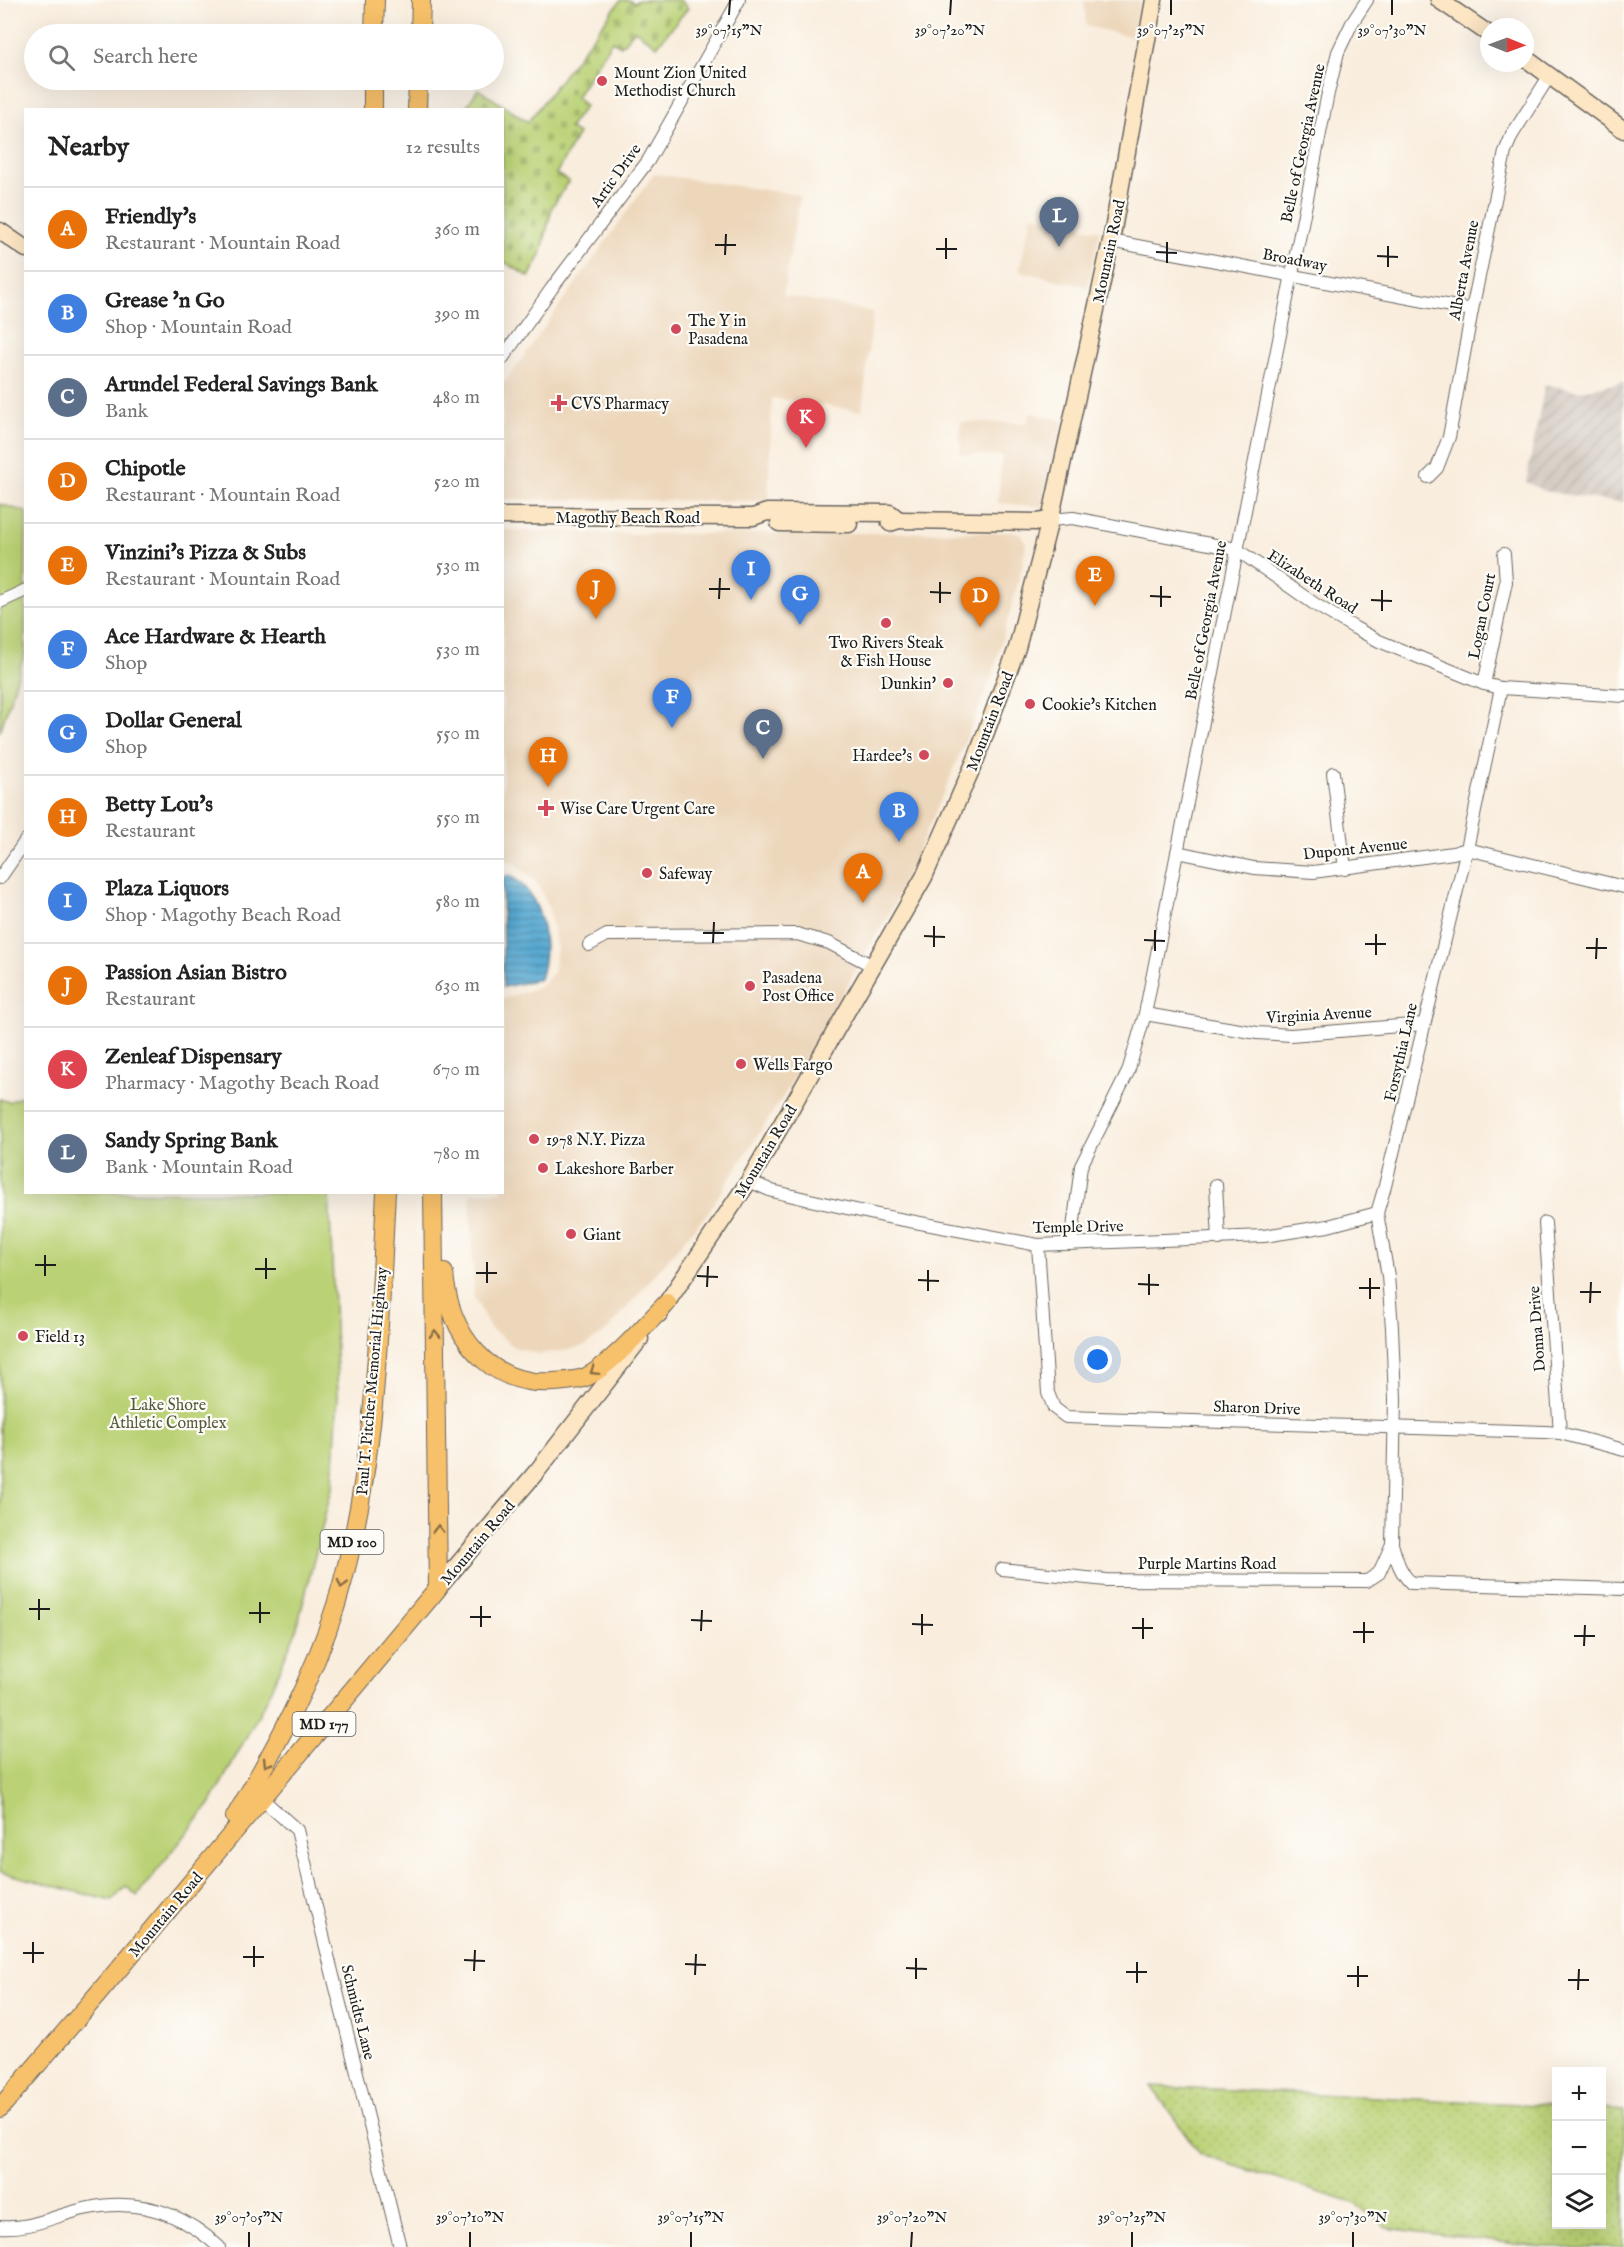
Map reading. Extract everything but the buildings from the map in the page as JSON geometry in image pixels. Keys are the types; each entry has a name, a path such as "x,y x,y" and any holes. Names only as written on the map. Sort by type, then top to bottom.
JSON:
{"main road":[{"path":"374,24 375,0"},
{"path":"420,24 421,0"},
{"path":"1439,0 1480,28"},
{"name":"Mountain Road","path":"0,2108 538,1470 614,1375 667,1303 749,1181 924,878 976,759 1017,648 1050,520 1111,241 1153,2"},
{"path":"1534,64 1624,130"},
{"path":"373,90 373,108"},
{"path":"417,108 418,90"},
{"path":"0,231 24,248"},
{"name":"Magothy Beach Road","path":"504,516 753,517 767,522 807,524 888,524 899,520 1037,522 1050,520"},
{"name":"Paul T. Pitcher Memorial Highway","path":"210,1860 292,1715 322,1644 344,1575 357,1522 369,1443 386,1194"},
{"path":"435,1194 444,1284 449,1308 459,1330 473,1350 490,1365 507,1374 527,1381 546,1383 586,1377 605,1364 667,1303"},
{"path":"435,1194 438,1588"}],"street":[{"name":"Artic Drive","path":"504,356 556,282 648,161 739,0"},
{"name":"Belle of Georgia Avenue","path":"1071,1244 1081,1166 1128,1072 1145,1014 1236,549 1338,52 1352,23 1367,0"},
{"name":"Alberta Avenue","path":"1428,477 1437,468 1449,437 1472,310 1505,152 1512,135 1550,75"},
{"name":"Broadway","path":"1111,241 1472,310"},
{"name":"Elizabeth Road","path":"1050,520 1073,518 1236,549 1316,605 1355,628 1379,641 1484,684 1624,696"},
{"name":"Logan Court","path":"1484,684 1506,582 1504,554"},
{"path":"0,602 24,591"},
{"name":"Forsythia Lane","path":"1395,1427 1394,1364 1388,1276 1377,1213 1467,849 1501,687"},
{"path":"1333,772 1345,869"},
{"path":"0,878 24,843"},
{"path":"1467,849 1624,887"},
{"name":"Dupont Avenue","path":"1177,852 1272,870 1313,872 1453,853 1467,849"},
{"path":"589,945 607,935 796,934 829,943 873,966"},
{"name":"Virginia Avenue","path":"1145,1014 1257,1033 1291,1035 1423,1024"},
{"name":"Temple Drive","path":"749,1181 772,1191 810,1200 1038,1245 1219,1239 1298,1232 1349,1222 1377,1213"},
{"path":"1216,1185 1219,1239"},
{"name":"Donna Drive","path":"1545,1223 1560,1433"},
{"name":"Sharon Drive","path":"1038,1245 1048,1394 1054,1408 1066,1417 1560,1433 1624,1450"},
{"name":"Purple Martins Road","path":"1395,1427 1392,1544 1396,1563 1410,1583 1624,1589"},
{"name":"Purple Martins Road","path":"1002,1569 1106,1580 1367,1581 1378,1573 1392,1544"},
{"name":"Schmidts Lane","path":"262,1799 297,1830 400,2247"},
{"path":"0,2227 27,2227 84,2209 134,2205 181,2218 203,2232 219,2247"}],"shaded area":[{"path":"1084,0 1140,0 1133,37 1086,26"},
{"path":"654,174 800,195 783,295 873,312 862,411 772,398 768,501 504,499 504,384"},
{"path":"1032,215 1100,231 1087,287 1019,271"},
{"path":"1624,382 1624,502 1544,491 1526,482 1545,384 1578,391"},
{"path":"1030,413 1063,421 1044,507 998,503 1002,456 960,454 961,422 1027,423"},
{"path":"504,530 630,534 1013,532 1022,535 1026,546 1021,572 991,679 944,792 895,903 789,1087 708,1212 607,1331 584,1346 538,1354 514,1347 490,1328 474,1297 470,1194 504,1194 504,999 540,987 553,973 557,949 549,909 539,885 513,862 504,860"}],"green space":[{"path":"621,0 634,3 638,0 680,0 688,8 657,46 635,30 621,46 612,41 576,97 585,106 569,128 578,134 556,174 569,181 552,207 541,255 529,277 504,262 504,108 466,108 480,90 528,122"},
{"path":"0,504 24,511 24,656 0,732"},
{"name":"Lake Shore Athletic Complex","path":"24,1095 24,1194 329,1194 338,1395 333,1484 296,1631 267,1699 210,1804 137,1896 126,1886 112,1901 0,1872 0,1099 9,1102"},
{"path":"1151,2086 1552,2106 1552,2229 1606,2229 1606,2108 1624,2110 1624,2247 1540,2247 1387,2228 1356,2204 1201,2155"}],"water":[{"path":"508,875 520,883 529,894 541,921 545,951 540,979 504,987 504,877"}],"place":[{"name":"Mount Zion United Methodist Church","path":"602,81"},
{"name":"Sandy Spring Bank","path":"1059,247"},
{"name":"The Y in Pasadena","path":"676,329"},
{"name":"CVS Pharmacy","path":"559,403"},
{"name":"Zenleaf Dispensary","path":"806,448"},
{"name":"Plaza Liquors","path":"751,600"},
{"name":"Vinzini's Pizza & Subs","path":"1095,606"},
{"name":"Passion Asian Bistro","path":"596,619"},
{"name":"Two Rivers Steak & Fish House","path":"886,623"},
{"name":"Dollar General","path":"800,625"},
{"name":"Chipotle","path":"980,627"},
{"name":"Dunkin'","path":"948,683"},
{"name":"Cookie's Kitchen","path":"1030,704"},
{"name":"Ace Hardware & Hearth","path":"672,728"},
{"name":"Hardee's","path":"924,755"},
{"name":"Arundel Federal Savings Bank","path":"763,759"},
{"name":"Betty Lou's","path":"548,787"},
{"name":"Wise Care Urgent Care","path":"546,808"},
{"name":"Grease 'n Go","path":"899,842"},
{"name":"Safeway","path":"647,873"},
{"name":"Friendly's","path":"863,903"},
{"name":"Pasadena Post Office","path":"750,986"},
{"name":"Wells Fargo","path":"741,1064"},
{"name":"1978 N.Y. Pizza","path":"534,1139"},
{"name":"Lakeshore Barber","path":"543,1168"},
{"name":"Giant","path":"571,1234"},
{"name":"Field 13","path":"23,1336"}]}
